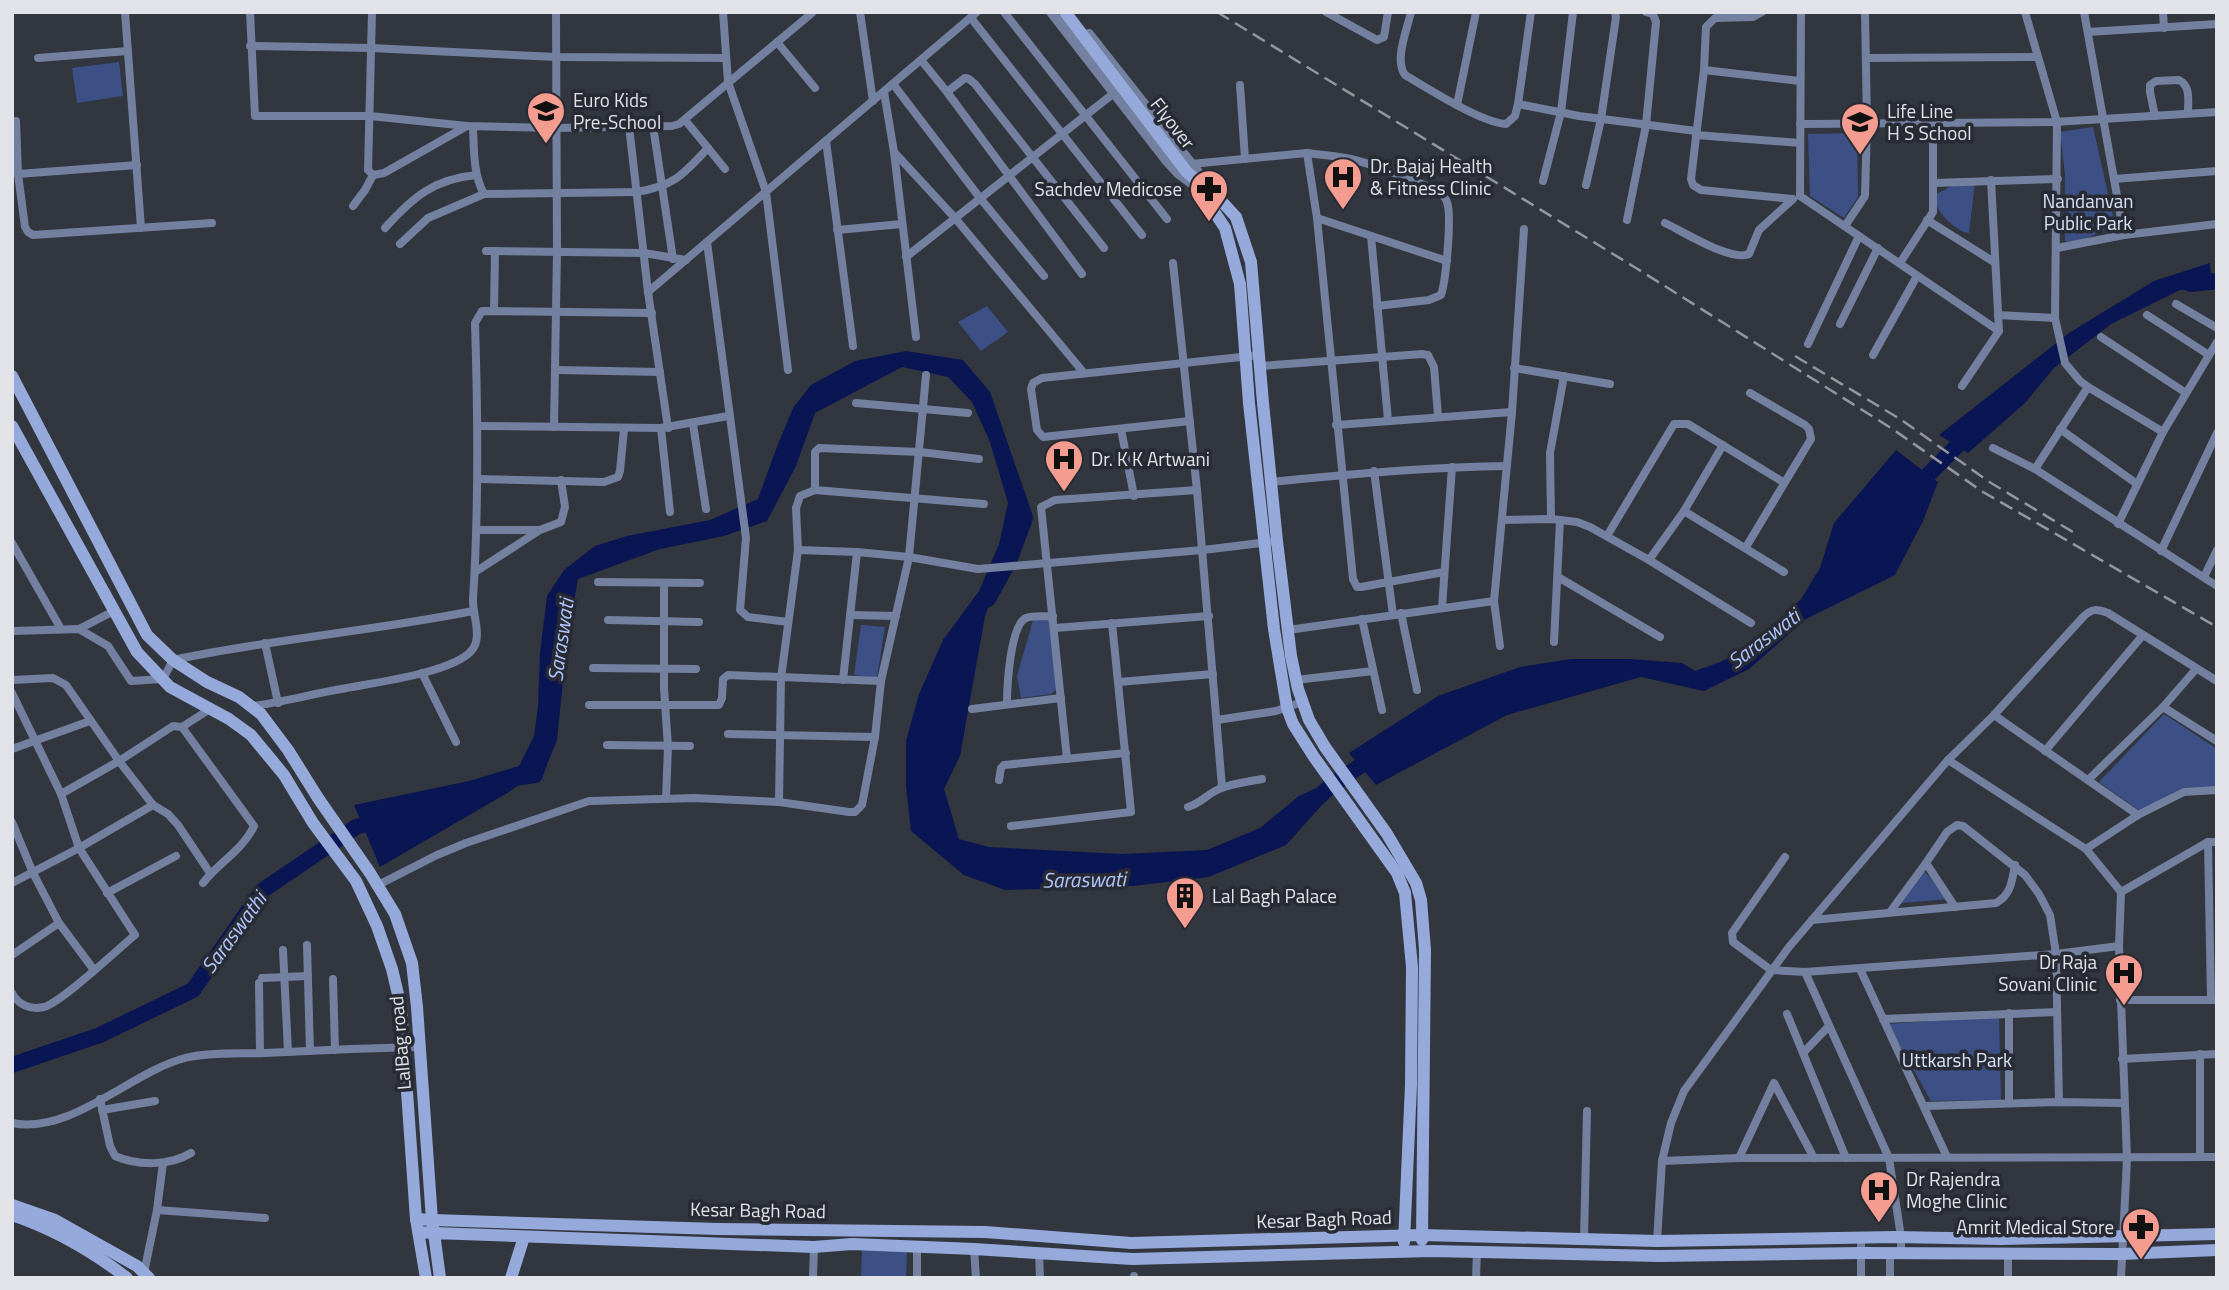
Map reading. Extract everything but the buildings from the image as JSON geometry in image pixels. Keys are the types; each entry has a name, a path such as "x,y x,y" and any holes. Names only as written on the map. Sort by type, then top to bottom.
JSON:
{"main road":[{"name":"Flyover","path":"1065,12 1186,171 1208,192"},
{"path":"1208,192 1225,228 1240,284 1244,356 1271,542 1302,702 1325,747 1408,866 1421,900 1425,950 1422,1252"},
{"path":"1208,192 1236,217 1248,247 1254,283 1271,482 1274,629 1287,708 1293,724 1314,757 1397,873 1405,892 1412,981 1404,1253"},
{"path":"12,376 15,391 83,510 147,635 173,660 207,682 253,706"},
{"path":"12,426 136,652 170,687 251,735 284,775 313,823 356,881 377,926 397,984 417,1226 426,1278"},
{"name":"LalBag road","path":"253,706 288,750 396,914 411,963 421,1047 433,1226 440,1278"},
{"path":"12,1205 55,1220 136,1266 146,1275"},
{"path":"12,1215 82,1246 127,1278"},
{"path":"417,1226 433,1226"},
{"name":"Kesar Bagh Road","path":"433,1226 985,1232 1131,1243 1422,1235 1657,1241 1861,1237 2122,1238 2217,1234"},
{"name":"Kesar Bagh Road","path":"433,1226 524,1237 814,1247 852,1244 975,1248 1132,1259 1477,1251 1659,1256 1861,1253 2121,1254 2217,1250"},
{"path":"511,1278 524,1237"}],"street":[{"path":"125,12 141,228"},
{"path":"250,12 255,116 370,116 470,126 556,128 676,125 812,13"},
{"path":"372,12 368,170 373,174 384,173 470,126"},
{"path":"554,427 557,311 556,12"},
{"path":"723,12 728,82 766,192 788,370"},
{"path":"860,12 873,101"},
{"path":"1004,12 1167,219"},
{"path":"1051,12 1174,169 1208,192"},
{"path":"1072,12 1191,164 1208,192"},
{"path":"1326,12 1377,40 1384,37 1388,12"},
{"path":"1411,12 1401,60 1405,75 1497,124 1506,124 1515,116 1531,12"},
{"path":"1457,105 1476,12"},
{"path":"1543,181 1561,112 1573,12"},
{"path":"1586,185 1601,119 1615,12 1625,12"},
{"path":"1627,220 1646,125 1656,22 1653,15 1646,12"},
{"path":"1762,12 1753,17 1719,17 1710,21 1706,27 1691,179 1696,188 1796,197 1845,226 1999,331"},
{"path":"1665,223 1731,255 1745,257 1749,254 1759,230 1796,197 1800,143 1801,12"},
{"path":"1845,226 1864,196 1867,124 1865,12"},
{"path":"2025,12 2057,122 2056,322 2065,363 2088,387 2163,432"},
{"path":"2084,12 2124,235"},
{"path":"2162,12 2164,28"},
{"path":"648,292 974,15 1061,134 1142,235"},
{"path":"2088,33 2217,24"},
{"path":"776,42 815,88"},
{"path":"250,46 371,48 555,57 725,58"},
{"path":"38,58 128,51"},
{"path":"1866,58 2037,57"},
{"path":"921,60 1082,274"},
{"path":"1703,70 1800,81"},
{"path":"947,92 961,79 970,79 1104,248"},
{"path":"2155,116 2150,85 2156,81 2182,80 2187,88 2188,113"},
{"path":"893,84 1044,276"},
{"path":"1240,85 1245,159"},
{"path":"884,92 894,152 916,337"},
{"path":"906,257 1114,93"},
{"path":"1518,104 1696,133 1800,143"},
{"path":"1800,124 2057,122 2217,112"},
{"path":"685,120 725,169"},
{"path":"16,121 18,174 25,227 33,235 212,223"},
{"path":"1900,263 1933,212 1933,123"},
{"path":"629,125 660,372 670,512"},
{"path":"470,126 478,184 484,194"},
{"path":"653,126 673,259"},
{"path":"826,141 853,346"},
{"path":"400,244 428,218 484,194 636,192 657,188 674,182 708,148"},
{"path":"894,152 955,218 1084,373"},
{"path":"1191,164 1307,153 1352,159 1443,195 1448,209 1447,261 1441,295 1437,298 1377,306"},
{"path":"1307,153 1317,218 1329,362 1353,579 1357,587 1444,572"},
{"path":"18,174 137,165"},
{"path":"2114,179 2217,171"},
{"path":"353,206 373,174"},
{"path":"385,228 408,202 428,189 449,179 477,174"},
{"path":"1933,183 2058,179"},
{"path":"1962,386 1999,331 1990,180"},
{"path":"1317,218 1447,261"},
{"path":"1927,220 1994,262"},
{"path":"837,230 902,224"},
{"path":"2057,248 2124,235 2217,224"},
{"path":"1500,646 1494,601 1512,412 1524,229"},
{"path":"1371,236 1388,420"},
{"path":"1808,344 1860,236"},
{"path":"707,242 746,538 740,610 748,617 788,622"},
{"path":"1840,324 1878,248"},
{"path":"494,310 491,251 644,253 686,260"},
{"path":"1173,263 1203,550 1222,787"},
{"path":"1873,355 1917,276"},
{"path":"2176,304 2217,328"},
{"path":"253,706 422,673 461,659 473,650 477,639 473,611 478,479 475,323 482,311 652,313"},
{"path":"1998,315 2056,322"},
{"path":"2147,315 2209,355"},
{"path":"2101,337 2186,393"},
{"path":"2118,524 2163,432 2217,342"},
{"path":"1190,421 1043,437 1038,434 1031,389 1033,383 1042,378 1244,356 1260,361 1329,362 1422,354 1428,355 1434,367 1438,416"},
{"path":"1514,368 1610,384"},
{"path":"556,370 660,372"},
{"path":"378,885 466,843 573,806 605,800 666,798 779,802 839,812 855,811 862,805 875,737 881,681 909,557 926,375"},
{"path":"1554,642 1558,577 1550,453 1564,376"},
{"path":"2035,469 2088,387"},
{"path":"1746,547 1811,439 1809,429 1750,393"},
{"path":"856,403 968,413"},
{"path":"1336,425 1512,412"},
{"path":"478,426 665,428 728,416"},
{"path":"693,424 706,509"},
{"path":"1607,536 1674,424 1688,424 1783,482"},
{"path":"478,479 604,482 618,477 624,429"},
{"path":"1121,429 1134,496"},
{"path":"2060,429 2137,484"},
{"path":"2161,551 2217,433"},
{"path":"1649,560 1684,511 1723,445"},
{"path":"815,490 815,452 820,448 920,452 979,459"},
{"path":"1993,448 2035,469 2217,586"},
{"path":"1271,482 1374,471 1506,466"},
{"path":"1442,608 1452,467"},
{"path":"1374,471 1388,582 1417,690"},
{"path":"475,572 540,530 561,522 565,507 561,480"},
{"path":"779,802 782,678 797,550 800,496 815,490 984,505"},
{"path":"1067,759 1041,507 1048,502 1197,490"},
{"path":"1684,511 1784,572"},
{"path":"1502,520 1556,519 1577,522 1649,560 1751,623"},
{"path":"477,530 540,530"},
{"path":"797,550 858,551 978,569 1271,542"},
{"path":"12,543 61,629"},
{"path":"2204,577 2217,550"},
{"path":"843,680 858,551"},
{"path":"1558,577 1660,637"},
{"path":"598,582 699,583"},
{"path":"664,583 664,707 668,747 666,798"},
{"path":"1288,629 1494,601"},
{"path":"1657,1241 1662,1161 1671,1123 1684,1091 1771,970 1812,920 1948,760 1994,715 2090,611 2095,609 2108,612 2217,681"},
{"path":"12,631 79,629 114,611"},
{"path":"79,629 108,646 131,681 163,679 173,660 473,611"},
{"path":"850,615 896,616"},
{"path":"1055,628 1209,615"},
{"path":"1007,704 1007,671 1020,624 1027,618 1054,616"},
{"path":"1362,619 1382,710"},
{"path":"608,620 698,622"},
{"path":"1011,826 1131,812 1112,623"},
{"path":"2045,751 2143,635"},
{"path":"265,643 278,703"},
{"path":"593,668 696,669"},
{"path":"2088,780 2163,707 2196,669"},
{"path":"1296,680 1373,671"},
{"path":"422,673 456,742"},
{"path":"1119,682 1213,674"},
{"path":"589,705 719,705 723,679 728,675 881,681"},
{"path":"12,680 44,677 66,685 119,761 153,805 168,814 178,825 210,873"},
{"path":"12,693 61,794 79,848 135,935 47,1006 26,1006 16,1001 12,993"},
{"path":"972,709 1061,698"},
{"path":"1217,720 1287,708 1302,702"},
{"path":"2163,707 2217,741"},
{"path":"61,794 173,726 182,727 211,709"},
{"path":"1994,715 2138,816"},
{"path":"12,750 90,721"},
{"path":"182,727 254,827 203,883"},
{"path":"728,734 875,737"},
{"path":"607,745 690,746"},
{"path":"999,780 1004,765 1126,753"},
{"path":"1948,760 2086,849 2121,892 2120,1000 2127,1158 2120,1278"},
{"path":"1188,807 1203,802 1222,787 1262,779"},
{"path":"2086,849 2138,816 2184,792 2217,790"},
{"path":"12,883 153,805"},
{"path":"12,822 33,873 59,923 94,970"},
{"path":"1890,912 1947,832 1957,825 1963,826 2015,865 2039,894 2050,915 2056,954 2059,1102"},
{"path":"2120,1000 2214,1000 2212,842 2121,892"},
{"path":"107,893 176,856"},
{"path":"1785,857 1732,933 1733,942 1771,970 1805,972 1860,969 2056,954 2119,946"},
{"path":"1926,863 1955,907"},
{"path":"1812,920 1989,904 2002,900 2010,889 2015,865"},
{"path":"12,955 59,923"},
{"path":"307,946 310,1051"},
{"path":"283,950 288,1052"},
{"path":"1860,969 1947,1157"},
{"path":"1805,972 1889,1158 1901,1237 1890,1278"},
{"path":"260,1053 261,981 308,976"},
{"path":"333,979 335,1050"},
{"path":"1883,1019 2057,1012"},
{"path":"2009,1013 2009,1103"},
{"path":"1787,1014 1846,1158"},
{"path":"1802,1052 1829,1026"},
{"path":"12,1123 44,1122 75,1112 151,1071 186,1058 421,1047"},
{"path":"2200,1054 2200,1157"},
{"path":"2122,1059 2217,1054"},
{"path":"1739,1158 1774,1083 1814,1158"},
{"path":"100,1099 110,1146 116,1156 131,1161 163,1163 191,1153"},
{"path":"102,1110 155,1101"},
{"path":"1925,1106 2123,1103"},
{"path":"1584,1238 1587,1111"},
{"path":"1662,1161 1739,1158 2217,1157"},
{"path":"146,1275 163,1163"},
{"path":"157,1210 265,1218"},
{"path":"716,1244 718,1229"},
{"path":"1861,1237 1861,1278"},
{"path":"813,1278 814,1247"},
{"path":"917,1248 917,1278"},
{"path":"975,1248 976,1278"},
{"path":"1476,1278 1477,1251"},
{"path":"1039,1252 1040,1278"},
{"path":"2008,1253 2008,1278"}],"green space":[{"path":"119,62 123,96 77,103 72,68"},
{"name":"Nandanvan Public Park","path":"2093,127 2115,225 2081,241 2065,241 2065,174 2060,132"},
{"path":"1857,133 1858,197 1844,218 1810,196 1808,134"},
{"path":"1975,182 1969,233 1958,229 1947,219 1933,196 1951,186"},
{"path":"987,306 1008,332 981,351 958,322"},
{"path":"1033,620 1050,620 1057,688 1051,694 1021,698 1017,676"},
{"path":"861,625 885,627 877,678 854,675"},
{"path":"2164,714 2217,749 2217,787 2183,788 2140,811 2099,782"},
{"path":"1924,871 1950,899 1900,903"},
{"name":"Uttkarsh Park","path":"1999,1016 2001,1100 1931,1101 1888,1024"},
{"path":"907,1249 906,1278 861,1278 862,1250"}],"water":[{"path":"2210,263 2212,290 2180,290 2111,324 2054,368 2025,403 1968,453 1939,435 2069,333 2154,281"},
{"path":"906,351 963,360 990,392 1028,502 985,616 960,756 944,789 959,839 989,847 1122,854 1207,850 1260,828 1299,796 1323,785 1330,796 1286,845 1209,877 1133,886 1005,890 964,875 911,831 906,786 906,741 919,694 943,640 979,591 999,544 1008,503 990,442 972,402 948,377 902,367 815,413 796,466 767,521 724,536 660,549 578,579 567,642 557,740 548,762 509,792 380,867 354,805 469,781 519,766 534,736 547,596 564,570 595,546 627,536 710,520 758,499 793,408 811,385 855,361"},
{"path":"1896,450 1938,482 1923,521 1895,575 1806,619 1749,669 1704,691 1641,677 1507,715 1376,785 1349,753 1438,696 1520,667 1571,659 1630,659 1682,663 1695,671 1752,646 1801,599 1820,568 1834,523"}],"waterway":[{"name":"Saraswati","path":"2191,284 2217,281"},
{"name":"Saraswati","path":"1916,491 1928,475 1972,431"},
{"name":"Saraswati","path":"988,599 1009,561 1025,518 1017,494"},
{"name":"Saraswathi","path":"508,779 535,775 543,752"},
{"name":"Saraswati","path":"1312,803 1332,785 1378,754"},
{"name":"Saraswathi","path":"12,1065 100,1035 193,990 263,890 356,827 380,819"}],"railway":[{"path":"1217,12 1636,268 1891,428 1983,492 2217,627"},
{"path":"1795,356 1900,419 1991,483 2073,532"}],"place":[{"name":"Euro Kids Pre-School","path":"546,145"},
{"name":"Life Line H S School","path":"1860,156"},
{"name":"Dr. Bajaj Health & Fitness Clinic","path":"1343,211"},
{"name":"Sachdev Medicose","path":"1209,223"},
{"name":"Dr. K K Artwani","path":"1064,493"},
{"name":"Lal Bagh Palace","path":"1185,930"},
{"name":"Dr Raja Sovani Clinic","path":"2124,1007"},
{"name":"Dr Rajendra Moghe Clinic","path":"1879,1224"},
{"name":"Amrit Medical Store","path":"2141,1261"}]}
